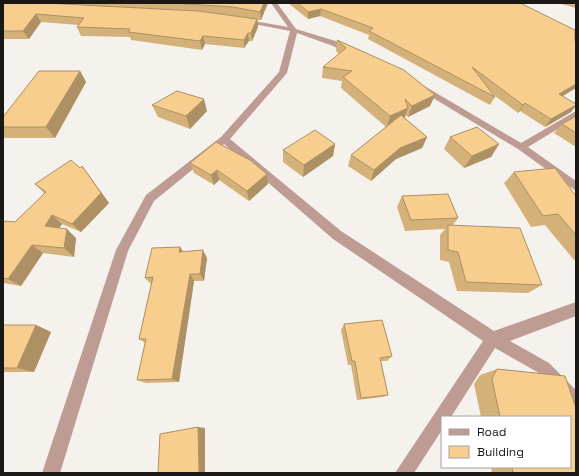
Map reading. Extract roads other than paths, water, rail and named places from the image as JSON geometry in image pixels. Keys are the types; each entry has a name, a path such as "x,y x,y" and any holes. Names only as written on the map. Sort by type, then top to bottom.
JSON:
{"street":[{"path":"274,3 294,30"},
{"path":"234,19 294,30 336,44 362,57"},
{"path":"51,473 122,250 150,198 224,138 283,73 294,30"},
{"path":"416,84 521,147 576,187"},
{"path":"521,147 576,114"},
{"path":"224,138 337,235 494,339 544,368 576,401"},
{"path":"442,416 494,339 576,309"},
{"path":"404,473 441,418"}]}
